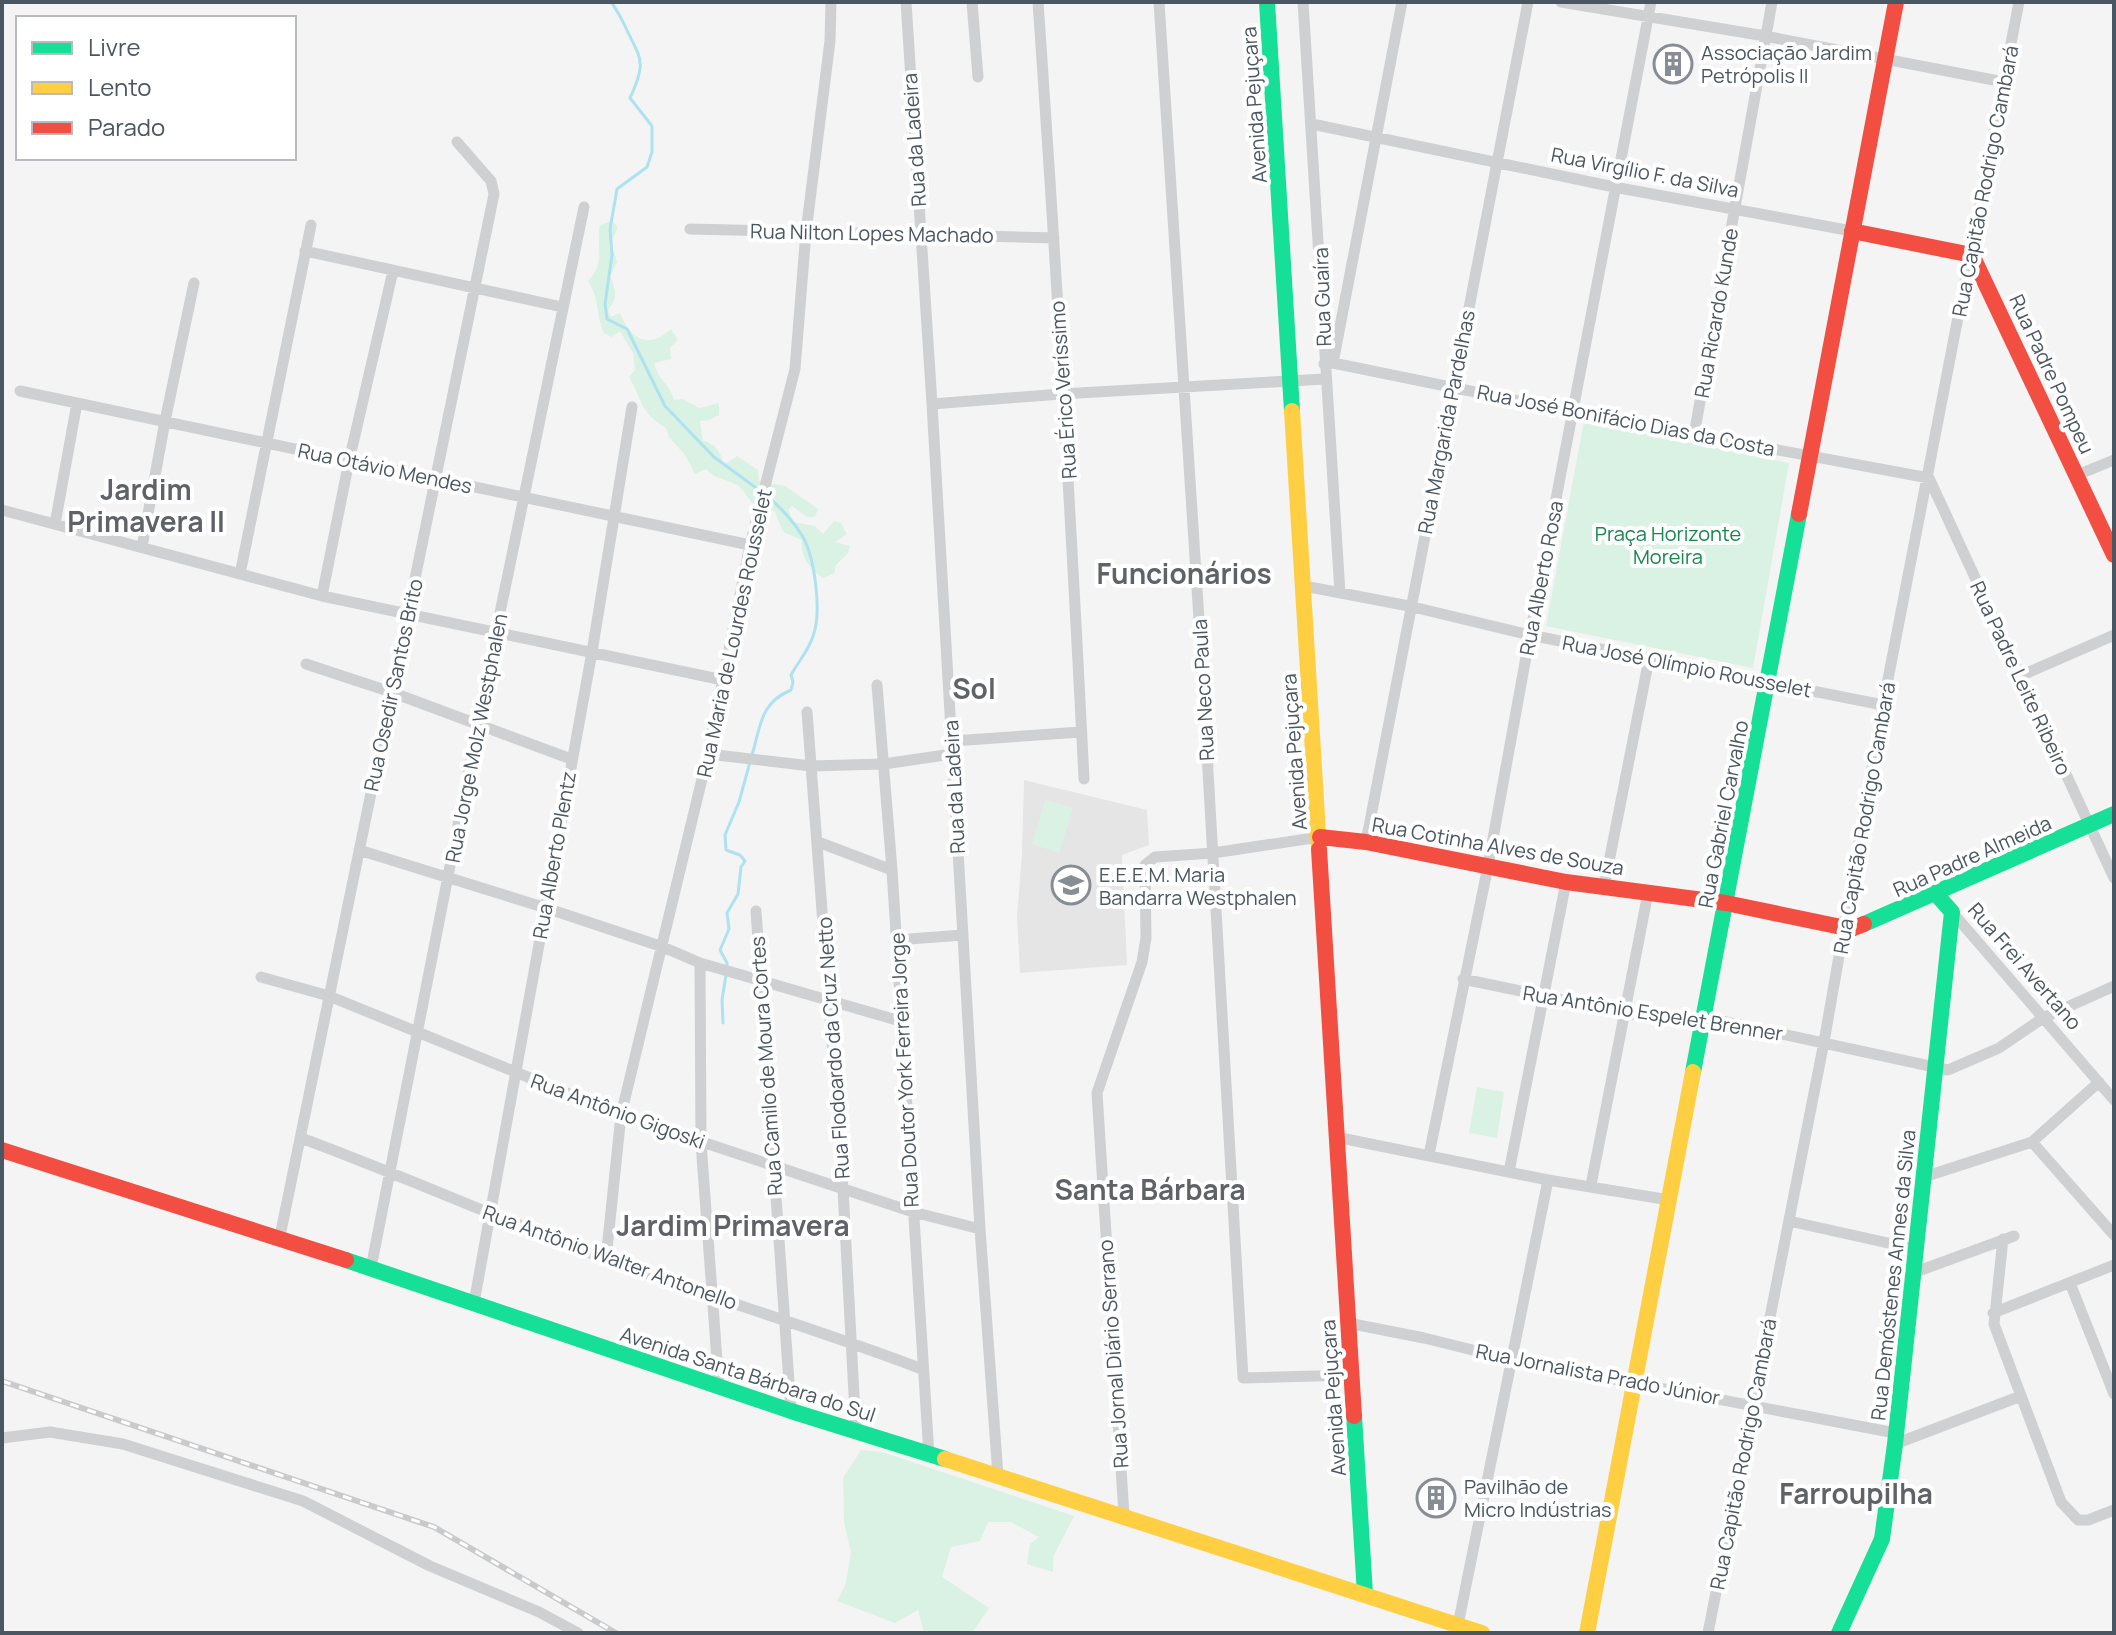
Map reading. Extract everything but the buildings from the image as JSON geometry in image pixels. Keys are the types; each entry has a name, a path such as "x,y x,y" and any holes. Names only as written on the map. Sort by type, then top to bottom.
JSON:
{"street":[{"name":"Rua Maria de Lourdes Rousselet","path":"606,1259 621,1115 708,754 750,545 795,369 806,232 830,41 831,2"},
{"name":"Rua da Ladeira","path":"906,2 980,1229 998,1476"},
{"path":"972,2 978,77"},
{"name":"Rua Érico Veríssimo","path":"1038,2 1061,394 1071,502 1084,779"},
{"name":"Rua Neco Paula","path":"1159,2 1243,1378 1352,1375"},
{"name":"Avenida Pejuçara","path":"1267,2 1365,1594"},
{"name":"Rua Guaíra","path":"1303,2 1340,593"},
{"path":"1328,363 1402,2"},
{"name":"Rua Margarida Pardelhas","path":"1366,842 1409,606 1528,2"},
{"path":"1561,2 1765,36 2004,82"},
{"name":"Rua Alberto Rosa","path":"1429,1155 1488,866 1651,2"},
{"name":"Rua Ricardo Kunde","path":"1694,435 1772,2"},
{"name":"Rua Gabriel Carvalho","path":"1587,1633 1896,2"},
{"name":"Rua Capitão Rodrigo Cambará","path":"1708,1633 1824,1042 1883,705 2019,2"},
{"name":"Rua Virgílio F. da Silva","path":"1312,124 1496,164 1972,255"},
{"name":"Rua Osedir Santos Brito","path":"279,1241 494,194 491,181 457,142"},
{"name":"Rua Jorge Molz Westphalen","path":"371,1268 496,632 584,207"},
{"path":"240,574 311,225"},
{"name":"Rua Nilton Lopes Machado","path":"690,229 1054,238"},
{"path":"305,251 562,307"},
{"name":"Rua Padre Pompeu","path":"1972,255 2114,555"},
{"path":"322,596 349,461 393,271"},
{"path":"142,547 194,283"},
{"name":"Rua José Bonifácio Dias da Costa","path":"1328,363 1929,478"},
{"path":"932,404 1325,379"},
{"name":"Rua Otávio Mendes","path":"20,391 750,545"},
{"path":"55,524 77,403"},
{"name":"Rua Alberto Plentz","path":"474,1303 592,652 632,407"},
{"path":"2077,475 2114,460"},
{"name":"Rua Padre Leite Ribeiro","path":"1929,478 2114,878"},
{"path":"2,510 322,596 723,680"},
{"name":"Rua José Olímpio Rousselet","path":"1304,586 1409,606 1530,635 1883,705"},
{"path":"2020,676 2114,635"},
{"path":"1604,887 1649,659"},
{"path":"306,664 571,759"},
{"name":"Rua Doutor York Ferreira Jorge","path":"877,685 892,870 929,1455"},
{"name":"Rua Flodoardo da Cruz Netto","path":"807,712 843,1189 856,1432"},
{"path":"952,741 1081,732"},
{"path":"708,754 811,766 884,764 952,754"},
{"name":"Rua Padre Almeida","path":"1844,929 1858,928 2114,814"},
{"name":"Rua Cotinha Alves de Souza","path":"1145,865 1155,857 1213,853 1320,837 1366,842 1566,882 1726,903 1844,929"},
{"path":"818,842 892,870"},
{"path":"359,850 546,908 663,947 700,963 900,1021"},
{"name":"Rua Jornal Diário Serrano","path":"1124,1515 1097,1093 1142,962 1146,938 1145,865"},
{"path":"1509,1172 1566,882"},
{"path":"1591,1185 1648,893"},
{"name":"Rua Frei Avertano","path":"1936,894 2114,1100"},
{"name":"Rua Camilo de Moura Cortes","path":"756,911 791,1411"},
{"name":"Rua Demóstenes Annes da Silva","path":"1839,1633 1882,1539 1952,912"},
{"path":"896,940 963,935"},
{"path":"700,963 701,1143 719,1387"},
{"name":"Rua Antônio Gigoski","path":"261,977 329,996 621,1115 913,1212 980,1229"},
{"name":"Rua Antônio Espelet Brenner","path":"1463,979 1625,1013 1691,1023 1717,1020 1936,1068"},
{"path":"1936,1068 1951,1069 1999,1048 2043,1018 2114,986"},
{"path":"1924,1177 2032,1142 2099,1082"},
{"path":"1336,1137 1548,1180 1669,1200"},
{"name":"Rua Antônio Walter Antonello","path":"301,1138 606,1259 853,1342 922,1369"},
{"path":"2032,1142 2114,1235"},
{"name":"Avenida Santa Bárbara do Sul","path":"2,1150 371,1268 791,1411 1124,1515 1482,1633"},
{"path":"1458,1625 1548,1180"},
{"path":"1789,1221 1915,1249"},
{"path":"1913,1273 2008,1238 1993,1313 1994,1324 2061,1502 2078,1520 2088,1520 2114,1510"},
{"path":"1993,1313 2114,1265"},
{"path":"2070,1283 2109,1368 2114,1394"},
{"name":"Rua Jornalista Prado Júnior","path":"1348,1323 1513,1360 1752,1404 1895,1439"},
{"path":"1895,1439 2021,1396"},
{"path":"2,1438 50,1432 123,1444 303,1501 430,1566 539,1612 578,1633"}],"shaded area":[{"name":"E.E.E.M. Maria Bandarra Westphalen","path":"1024,780 1147,810 1149,845 1122,855 1127,965 1020,973 1017,916"}],"green space":[{"path":"612,221 618,227 611,243 617,262 610,276 615,294 608,310 611,317 620,313 629,330 641,339 655,339 671,329 678,340 670,348 671,359 654,363 656,369 674,400 683,399 699,408 719,403 719,415 700,421 703,441 718,449 723,466 737,456 758,470 759,481 785,486 818,509 815,517 807,517 792,506 788,510 794,522 815,526 823,534 834,521 841,523 847,534 835,542 850,546 848,553 835,566 835,573 823,578 814,571 804,557 802,540 783,532 775,512 754,505 738,485 714,476 706,469 695,474 666,428 646,411 629,377 635,370 633,353 620,331 611,337 604,333 595,295 588,281 599,261 600,225"},
{"name":"Praça Horizonte Moreira","path":"1584,421 1789,463 1753,668 1546,626"},
{"path":"1045,800 1073,808 1059,853 1032,844"},
{"path":"1477,1087 1504,1092 1497,1138 1469,1133"},
{"path":"861,1450 882,1452 1074,1516 1053,1557 1053,1572 1027,1564 1030,1544 1039,1537 1011,1522 988,1522 980,1541 951,1547 942,1577 989,1608 972,1633 924,1633 918,1610 895,1623 837,1601 846,1583 851,1552 844,1522 843,1478"}],"waterway":[{"path":"611,2 640,60 639,75 630,98 652,126 652,152 647,167 617,189 610,229 612,255 605,304 607,319 627,329 665,406 714,457 759,490"},
{"path":"752,755 767,708 791,690 791,675 811,641 817,614 816,586 803,537 791,520 765,495"},
{"path":"727,967 720,950 729,929 727,913 738,894 741,867 745,861 740,855 726,850 725,835 739,802 750,762"},
{"path":"723,1023 722,1000 726,975"}],"railway":[{"path":"2,1381 434,1527 616,1633"}],"traffic: fast":[{"path":"1267,2 1292,411"},
{"path":"1693,1072 1799,514"},
{"path":"1864,924 2114,814"},
{"path":"1839,1633 1882,1539 1895,1444 1952,912 1936,894"},
{"path":"346,1260 791,1411 945,1459"},
{"path":"1354,1416 1365,1594"}],"traffic: slow":[{"path":"1292,411 1319,849"},
{"path":"1587,1633 1693,1072"},
{"path":"945,1459 1482,1633"}],"traffic: jam":[{"path":"1799,514 1896,2"},
{"path":"1852,231 1972,255 2114,555"},
{"path":"1320,837 1366,842 1566,882 1726,903 1851,929 1864,924"},
{"path":"1319,849 1354,1416"},
{"path":"2,1150 346,1260"}],"place":[{"name":"Associação Jardim Petrópolis II","path":"1673,64"},
{"name":"E.E.E.M. Maria Bandarra Westphalen","path":"1071,885"},
{"name":"Pavilhão de Micro Indústrias","path":"1436,1498"}],"district":[{"name":"Jardim Primavera II","path":"146,505"},
{"name":"Funcionários","path":"1184,573"},
{"name":"Sol","path":"974,688"},
{"name":"Santa Bárbara","path":"1150,1189"},
{"name":"Jardim Primavera","path":"733,1225"},
{"name":"Farroupilha","path":"1856,1493"}]}
